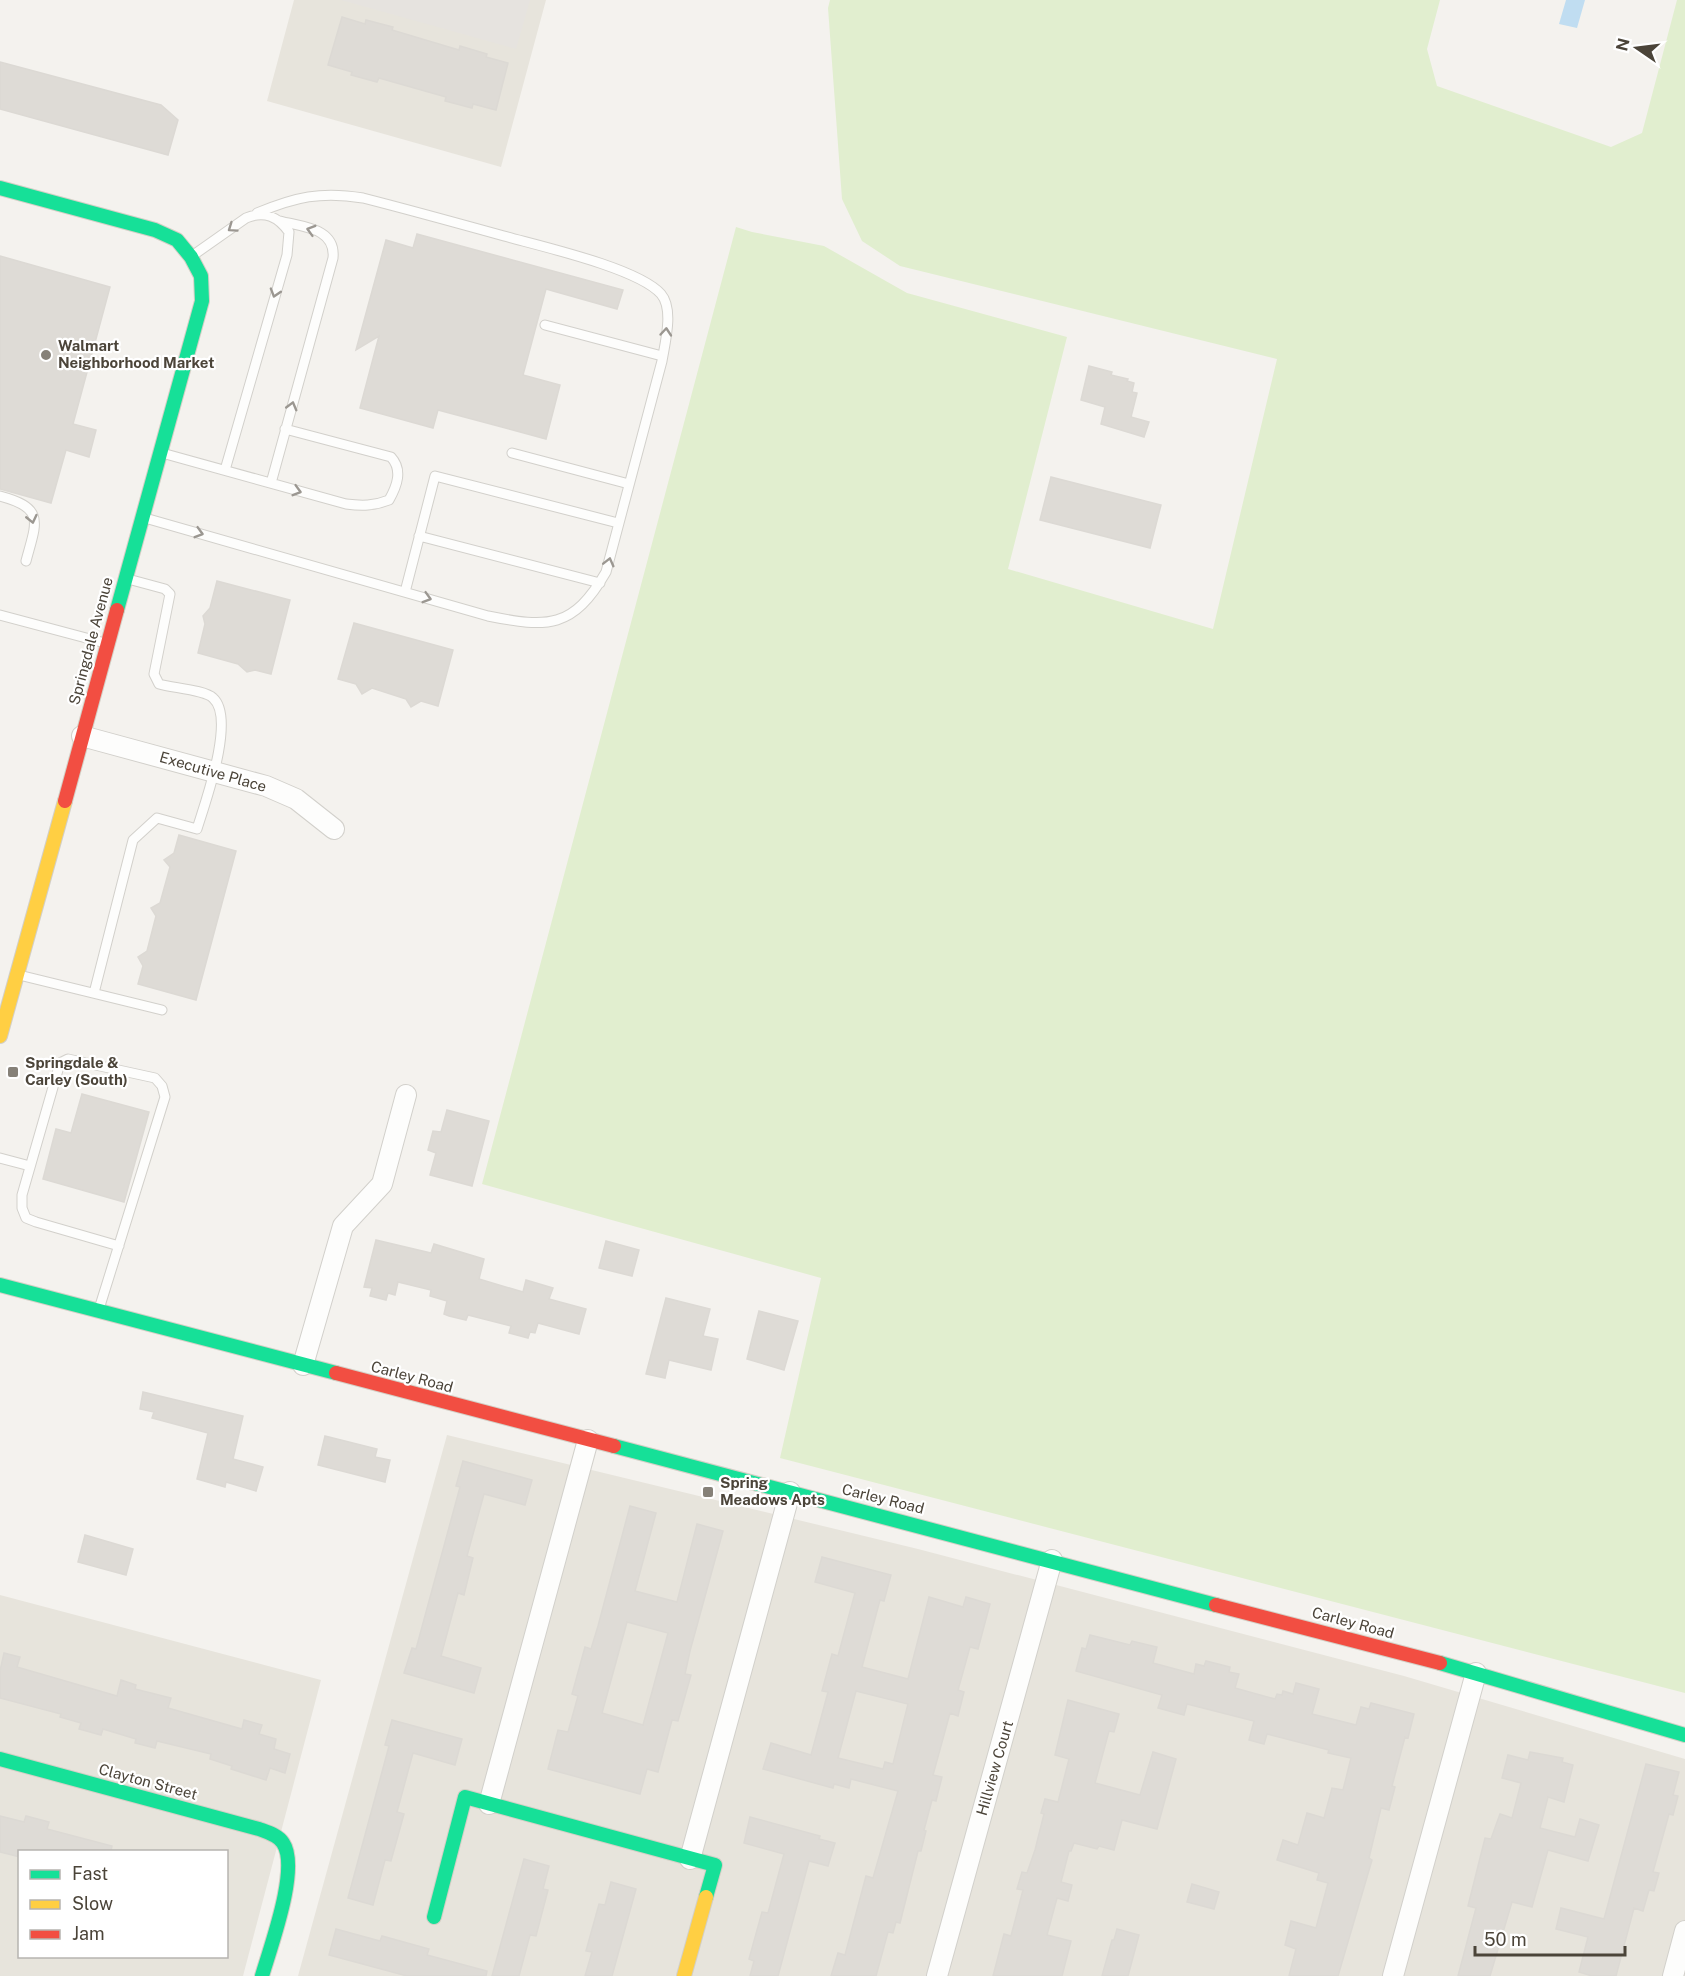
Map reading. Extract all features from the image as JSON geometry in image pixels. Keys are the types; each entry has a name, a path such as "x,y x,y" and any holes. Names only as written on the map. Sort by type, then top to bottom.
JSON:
{"street":[{"path":"0,188 154,230 177,240 191,257"},
{"name":"Springdale Avenue","path":"0,1036 202,301 201,276 191,257"},
{"name":"Executive Place","path":"82,736 266,786 296,799 334,828"},
{"path":"303,1365 342,1226 382,1184 406,1095"},
{"name":"Carley Road","path":"0,1285 1476,1673 1685,1735"},
{"path":"489,1804 588,1440"},
{"path":"690,1858 790,1492"},
{"name":"Hillview Court","path":"937,1976 1052,1560"},
{"path":"1393,1976 1476,1673"},
{"name":"Clayton Street","path":"0,1759 274,1835 284,1844 289,1858 289,1879 262,1976"},
{"path":"434,1917 465,1797 715,1865 684,1976"},
{"path":"1673,1976 1685,1931"}],"lane":[{"path":"142,518 488,616 522,623 544,624 561,620 577,610 595,591 606,572 666,339 668,314 662,296 648,284 615,268 423,213 342,195 304,196 256,213 191,257"},
{"path":"225,470 287,255 289,232 270,215 256,213"},
{"path":"271,483 333,258 334,247 331,240 321,232 278,220"},
{"path":"545,324 662,356"},
{"path":"160,453 346,504 377,505 389,500 399,475 397,463 391,457 285,429"},
{"path":"512,453 629,484"},
{"path":"405,592 435,476 618,523"},
{"path":"0,496 21,502 30,509 34,517 35,527 26,561"},
{"path":"419,536 600,583"},
{"path":"94,993 133,840 157,818 197,829 219,754 221,715 219,704 212,696 203,693 159,684 154,674 170,594 165,589 126,578"},
{"path":"0,615 108,644"},
{"path":"17,975 162,1010"},
{"path":"98,1311 119,1246 165,1097 162,1086 155,1078 68,1059 60,1063 22,1196 22,1208 26,1218 119,1246"},
{"path":"0,1158 30,1166"}],"shaded area":[{"path":"294,0 546,0 501,167 267,101"},
{"path":"341,0 530,0 516,49"},
{"path":"447,1435 918,1549 1404,1676 1685,1759 1685,1976 298,1976"},
{"path":"0,1595 321,1680 243,1976 0,1976"}],"green space":[{"path":"830,0 1440,0 1427,49 1437,86 1611,147 1642,133 1677,0 1685,0 1685,1693 780,1458 821,1278 482,1184 736,227 824,246 907,293 1067,337 1008,569 1213,629 1277,359 900,266 862,241 842,199 828,8"}],"water":[{"path":"1566,0 1585,0 1577,28 1559,24"}],"building":[{"path":"342,17 365,24 366,20 393,27 392,30 459,50 460,46 508,63 496,110 473,104 472,108 445,101 446,97 379,78 377,82 351,75 352,72 328,65"},
{"path":"0,62 161,105 178,120 168,155 0,109"},
{"path":"417,234 623,290 617,309 546,289 523,375 560,385 546,439 438,410 433,428 360,408 379,336 356,350 386,240 413,248"},
{"name":"Walmart Neighborhood Market","path":"0,256 110,287 73,424 96,430 89,457 66,450 51,503 0,489"},
{"path":"1089,366 1112,372 1111,375 1128,379 1127,381 1134,383 1132,392 1137,393 1131,417 1149,422 1144,437 1101,424 1105,407 1081,400"},
{"path":"1051,477 1161,505 1150,548 1040,520"},
{"path":"217,581 290,600 271,674 255,670 247,672 238,664 198,653 205,624 203,616 210,608"},
{"path":"354,623 453,650 438,706 421,701 411,707 406,699 372,688 362,694 356,684 338,679"},
{"path":"179,835 236,851 196,1000 138,984 143,966 138,957 147,951 156,916 151,908 160,903 170,867 164,860 174,853"},
{"path":"82,1094 149,1112 124,1202 43,1179 56,1129 71,1133"},
{"path":"447,1110 489,1121 472,1186 430,1175 436,1153 428,1150 433,1131 441,1132"},
{"path":"376,1240 431,1253 434,1244 484,1259 479,1279 523,1292 526,1280 553,1288 549,1299 586,1309 579,1334 538,1323 535,1333 530,1332 528,1338 509,1333 511,1326 468,1315 466,1320 449,1316 444,1314 447,1301 430,1296 431,1290 398,1282 395,1295 388,1293 386,1300 370,1296 372,1288 364,1287"},
{"path":"606,1241 639,1250 632,1276 599,1268"},
{"path":"666,1298 710,1309 703,1336 718,1339 711,1370 669,1360 665,1378 646,1374"},
{"path":"759,1311 798,1321 784,1370 747,1359"},
{"path":"143,1392 243,1416 233,1459 263,1467 256,1491 226,1482 225,1487 197,1479 208,1433 152,1418 154,1412 140,1409"},
{"path":"325,1436 377,1449 375,1457 390,1460 385,1482 318,1465"},
{"path":"463,1461 532,1480 525,1505 484,1494 467,1556 473,1558 464,1595 458,1593 441,1656 481,1668 474,1693 404,1673 412,1648 416,1649 460,1487 456,1486"},
{"path":"630,1506 656,1513 635,1591 677,1602 697,1524 723,1531 690,1651 685,1674 691,1675 678,1721 672,1720 658,1772 647,1769 640,1794 548,1769 558,1730 568,1732 578,1696 572,1694 585,1647 591,1649","holes":["627,1622 668,1633 643,1725 602,1713"]},
{"path":"85,1535 133,1549 126,1575 78,1562"},
{"path":"822,1557 891,1575 884,1601 880,1600 862,1667 908,1679 929,1597 963,1607 966,1597 990,1604 978,1649 970,1647 958,1690 964,1692 958,1716 950,1713 933,1775 942,1777 936,1801 932,1800 921,1851 918,1851 900,1923 896,1922 893,1933 888,1932 876,1976 831,1976 838,1953 845,1955 866,1876 873,1878 898,1791 851,1779 849,1788 834,1784 833,1788 763,1769 771,1743 811,1755 828,1692 822,1691 832,1654 838,1656 855,1593 815,1582","holes":["856,1691 908,1704 893,1764 885,1762 883,1769 838,1758"]},
{"path":"1090,1635 1130,1645 1132,1641 1157,1647 1153,1663 1194,1674 1196,1664 1204,1666 1206,1661 1230,1667 1229,1672 1239,1674 1235,1688 1275,1699 1277,1694 1282,1695 1283,1691 1293,1694 1296,1683 1319,1689 1312,1714 1356,1725 1361,1707 1369,1709 1371,1703 1414,1714 1408,1738 1405,1737 1392,1786 1395,1787 1389,1810 1381,1808 1369,1858 1372,1860 1338,1976 1289,1976 1296,1949 1285,1945 1291,1921 1316,1928 1328,1883 1317,1880 1319,1873 1277,1860 1283,1840 1298,1845 1307,1813 1324,1818 1332,1788 1343,1790 1351,1758 1267,1734 1264,1744 1249,1740 1254,1721 1187,1704 1184,1715 1158,1708 1162,1695 1076,1671 1082,1648 1086,1649"},
{"path":"4,1653 20,1657 17,1667 117,1696 121,1680 136,1685 135,1689 171,1698 168,1708 242,1729 244,1720 262,1725 259,1734 276,1739 274,1749 290,1754 285,1773 270,1768 266,1780 231,1769 232,1766 210,1759 211,1754 157,1741 155,1748 135,1743 136,1739 103,1729 101,1735 79,1729 81,1723 60,1717 61,1714 0,1698 0,1671"},
{"path":"1068,1700 1119,1714 1114,1732 1109,1731 1095,1783 1140,1795 1153,1752 1176,1759 1163,1807 1157,1829 1122,1820 1114,1850 1099,1846 1097,1849 1074,1843 1069,1851 1061,1882 1072,1885 1068,1901 1057,1898 1047,1935 1071,1941 1062,1976 993,1976 1004,1934 1011,1936 1023,1890 1017,1889 1022,1872 1027,1873 1035,1850 1044,1814 1041,1813 1045,1799 1058,1802 1069,1759 1055,1755"},
{"path":"392,1720 462,1739 455,1765 413,1753 397,1812 404,1814 391,1861 385,1860 373,1905 348,1898 389,1746 385,1745"},
{"path":"1530,1752 1563,1758 1562,1762 1573,1765 1564,1802 1548,1797 1540,1828 1575,1837 1580,1819 1599,1825 1588,1861 1548,1850 1532,1907 1512,1902 1490,1976 1458,1976 1476,1908 1468,1906 1485,1838 1491,1839 1500,1814 1512,1818 1521,1783 1502,1778 1508,1755 1528,1760"},
{"path":"1646,1764 1679,1772 1673,1795 1678,1796 1673,1815 1669,1814 1653,1872 1659,1873 1654,1891 1649,1890 1643,1911 1634,1908 1616,1976 1592,1976 1579,1972 1588,1937 1556,1929 1561,1908 1604,1919"},
{"path":"0,1816 24,1822 26,1816 49,1822 47,1829 112,1846 111,1850 18,1850 18,1856 0,1852"},
{"path":"750,1817 820,1836 819,1839 835,1843 828,1866 809,1861 778,1976 750,1976 754,1961 749,1959 762,1912 768,1913 784,1854 744,1843"},
{"path":"524,1859 549,1866 543,1889 548,1890 536,1936 530,1935 519,1976 492,1976"},
{"path":"611,1882 636,1889 612,1976 585,1976 592,1952 586,1951 599,1904 605,1905"},
{"path":"1192,1884 1219,1892 1214,1909 1187,1902"},
{"path":"336,1929 380,1941 382,1936 429,1949 427,1955 487,1971 486,1976 407,1976 329,1955"},
{"path":"1117,1929 1139,1935 1128,1976 1102,1976 1112,1940 1114,1940"}],"traffic: fast":[{"path":"0,188 155,230 177,240 191,257 201,276 202,301 117,610"},
{"path":"0,1285 336,1373"},
{"path":"614,1446 1216,1605"},
{"path":"1440,1663 1685,1735"},
{"path":"0,1759 259,1829 278,1838 283,1843 287,1855 286,1889 262,1976"},
{"path":"434,1917 465,1797 715,1865 706,1897"}],"traffic: slow":[{"path":"0,1036 65,801"},
{"path":"684,1976 706,1897"}],"traffic: jam":[{"path":"65,801 117,610"},
{"path":"336,1373 614,1446"},
{"path":"1216,1605 1440,1663"}],"place":[{"name":"Walmart Neighborhood Market","path":"46,355"},
{"name":"Springdale & Carley (South)","path":"13,1072"},
{"name":"Spring Meadows Apts","path":"708,1492"}]}
